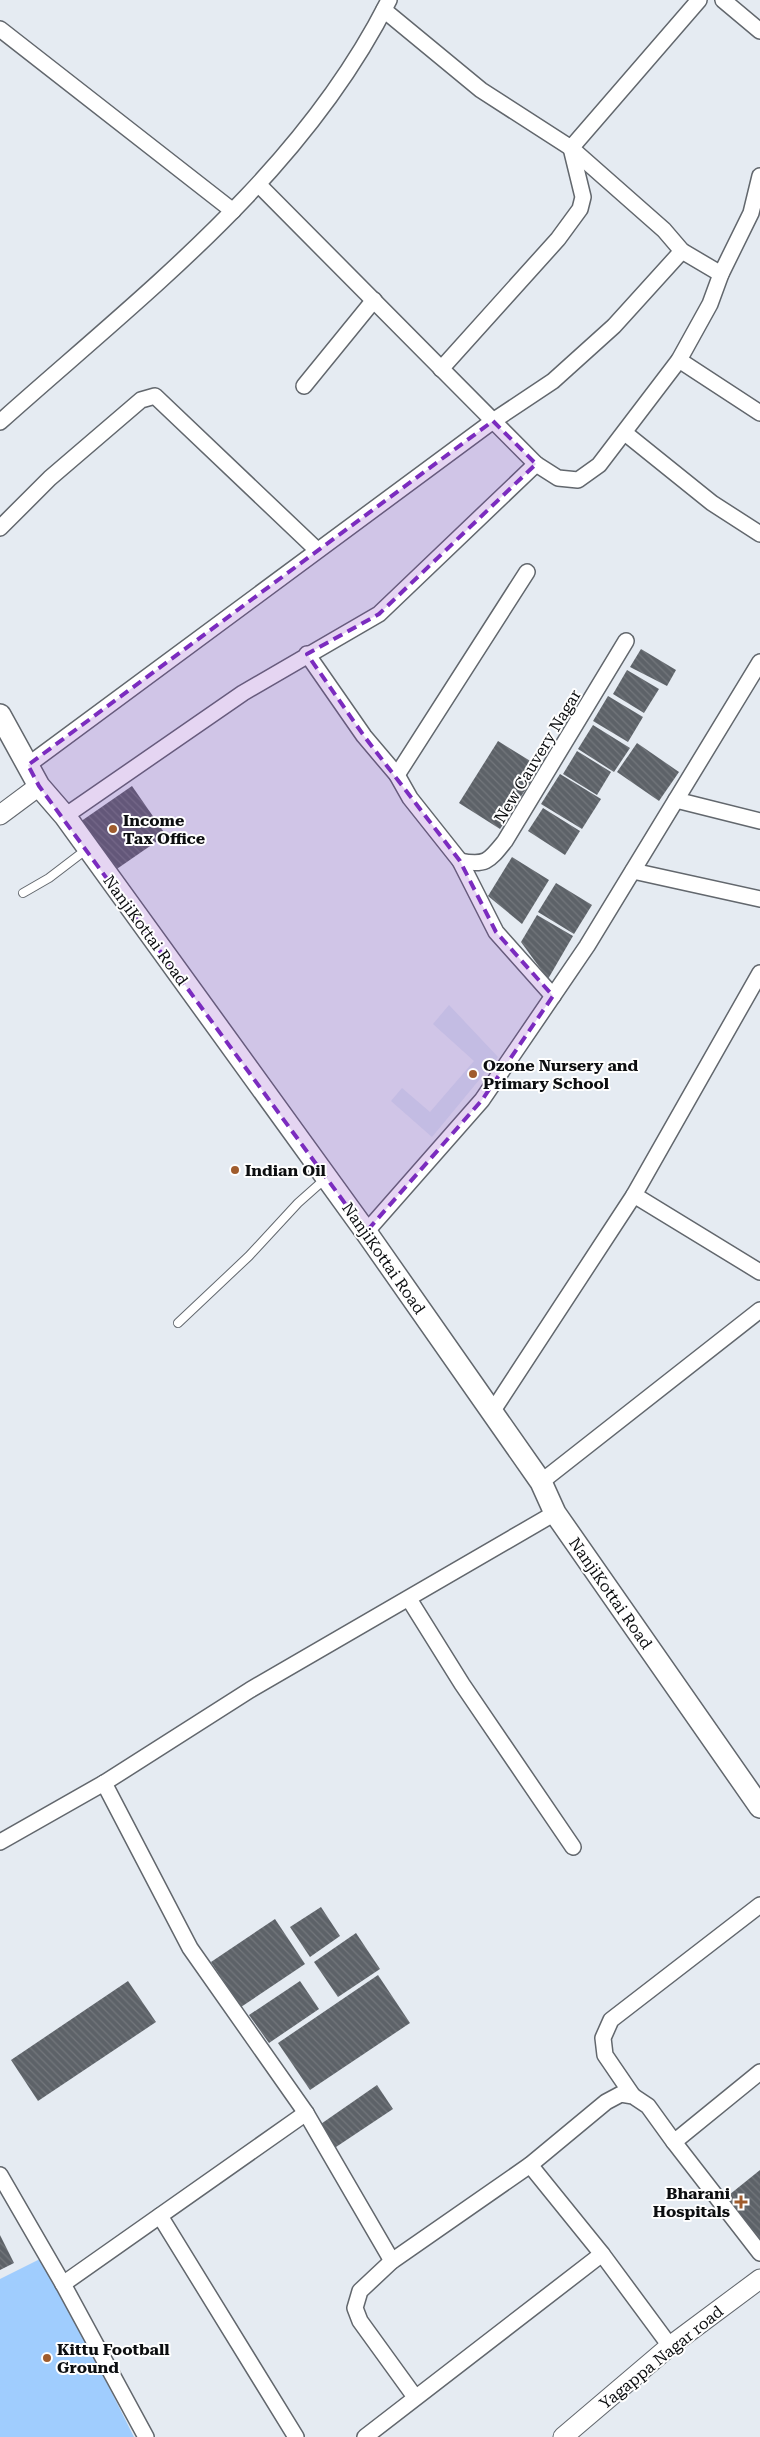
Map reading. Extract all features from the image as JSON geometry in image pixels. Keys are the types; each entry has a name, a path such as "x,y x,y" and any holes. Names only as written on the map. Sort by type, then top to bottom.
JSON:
{"main road":[{"name":"NanjiKottai Road","path":"0,715 39,786 65,816 366,1232 541,1482 555,1513 760,1807"}],"street":[{"path":"571,148 699,0"},
{"path":"723,0 760,31"},
{"path":"0,422 184,259 259,185 315,116 364,46 386,5 481,90 571,148 664,230 682,251 721,274"},
{"path":"0,28 233,210"},
{"path":"441,368 558,239 580,209 583,197 571,148"},
{"path":"259,185 536,464 558,478 578,480 599,465 679,360 710,304 721,274 751,213 758,194 760,176"},
{"path":"28,765 493,421 553,381 607,332 682,251"},
{"path":"304,386 374,300"},
{"path":"679,360 760,413"},
{"path":"0,528 50,478 141,400 155,396 317,550"},
{"path":"625,433 712,503 760,534"},
{"path":"65,816 243,693 307,654 379,614 536,464"},
{"path":"397,775 527,572"},
{"name":"New Cauvery Nagar","path":"460,861 477,864 492,857 505,841 626,641"},
{"path":"307,654 364,736 397,775 410,798 460,861 496,932 553,996"},
{"path":"366,1232 482,1100 587,946 760,662"},
{"path":"0,815 39,786"},
{"path":"676,800 760,820"},
{"path":"633,871 760,900"},
{"path":"492,1412 634,1195 760,973"},
{"path":"634,1195 760,1272"},
{"path":"541,1482 760,1310"},
{"path":"0,1842 104,1783 250,1690 555,1513"},
{"path":"409,1599 462,1684 573,1847"},
{"path":"104,1783 190,1948 306,2113 392,2261"},
{"path":"760,1905 611,2020 603,2038 605,2055 633,2096 648,2106 760,2253"},
{"path":"674,2142 760,2072"},
{"path":"415,2398 360,2321 354,2308 360,2292 392,2261 530,2165 606,2102 621,2094 633,2096"},
{"path":"63,2284 306,2113"},
{"path":"530,2165 602,2254 670,2346"},
{"path":"0,2175 63,2284 146,2437"},
{"path":"160,2216 296,2437"},
{"path":"365,2437 602,2254"},
{"name":"Yagappa Nagar road","path":"563,2437 670,2346 760,2279"}],"lane":[{"path":"23,893 49,878 88,849"},
{"path":"178,1323 249,1256 298,1203 326,1178"}],"highlighted area":[{"path":"493,421 536,464 379,614 307,654 364,736 460,861 496,932 553,996 482,1100 366,1232 39,786 28,765"}],"shaded area":[{"name":"Ozone Nursery and Primary School","path":"449,1005 498,1057 432,1137 391,1101 402,1088 430,1112 474,1061 433,1024"},
{"name":"Kittu Football Ground","path":"44,2257 134,2437 0,2437 0,2279"}],"building":[{"path":"641,649 676,670 667,686 630,667"},
{"path":"627,670 659,689 644,713 613,694"},
{"path":"608,696 643,717 628,742 593,721"},
{"path":"593,725 630,748 614,772 578,749"},
{"path":"498,741 540,767 500,829 459,803"},
{"path":"637,743 679,772 659,801 617,772"},
{"path":"577,751 611,772 597,795 563,774"},
{"path":"560,774 601,799 582,829 541,804"},
{"name":"Income Tax Office","path":"132,786 166,835 111,873 77,824"},
{"path":"543,808 580,831 565,855 528,831"},
{"path":"512,857 549,880 522,924 488,896"},
{"path":"556,883 592,905 574,934 538,912"},
{"path":"537,915 573,936 548,979 521,942"},
{"path":"321,1907 340,1936 310,1957 290,1927"},
{"path":"275,1919 305,1964 241,2007 211,1962"},
{"path":"356,1933 380,1969 338,1997 314,1962"},
{"path":"378,1975 410,2023 310,2090 278,2043"},
{"path":"128,1981 156,2022 38,2101 11,2060"},
{"path":"300,1981 319,2009 269,2043 249,2015"},
{"path":"377,2085 393,2109 333,2149 318,2126"},
{"path":"760,2170 760,2244 724,2199"},
{"path":"0,2235 14,2263 0,2270"}],"place":[{"name":"Income Tax Office","path":"113,829"},
{"name":"Ozone Nursery and Primary School","path":"473,1074"},
{"name":"Indian Oil","path":"235,1170"},
{"name":"Bharani Hospitals","path":"741,2202"},
{"name":"Kittu Football Ground","path":"47,2358"}]}
